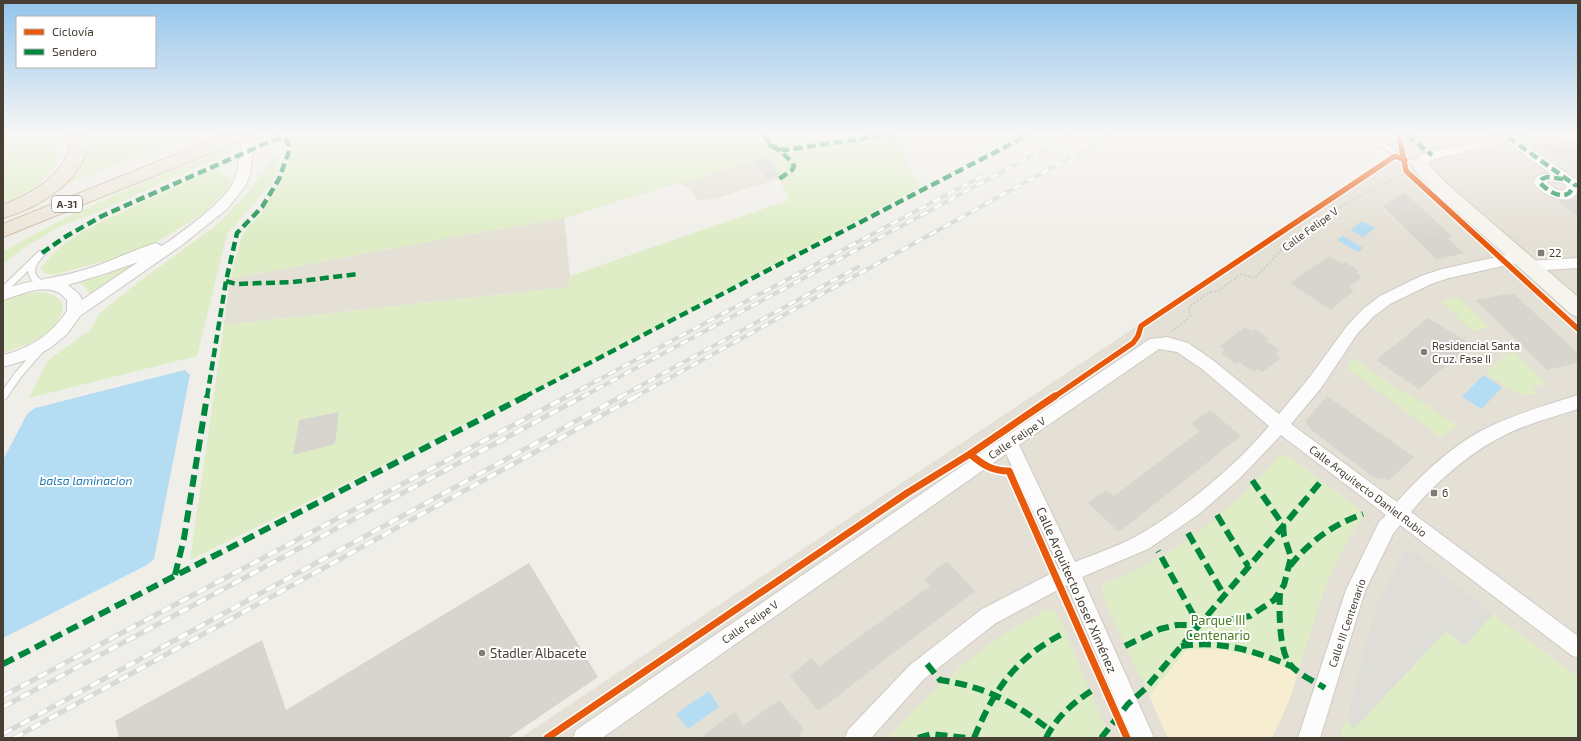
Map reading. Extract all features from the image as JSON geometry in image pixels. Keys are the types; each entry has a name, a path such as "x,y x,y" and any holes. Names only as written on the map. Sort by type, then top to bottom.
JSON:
{"highway":[{"path":"3,212 28,201 53,184 68,170"},
{"name":"A-31","path":"3,219 124,170"},
{"name":"A-31","path":"3,231 151,170"},
{"path":"3,246 49,220 96,198 132,177"}],"street":[{"path":"3,361 29,352 54,337 75,312 147,264 210,217 230,198 239,185 243,170"},
{"path":"1415,170 1578,309"},
{"path":"1554,170 1573,183"},
{"path":"3,295 20,289 65,282 108,269 134,258 196,227"},
{"path":"856,738 917,672 989,616 1071,573 1141,543 1193,508 1233,474 1271,436 1315,383 1352,330 1368,313 1385,300 1426,280 1447,273 1524,262 1578,263"},
{"path":"44,285 62,288 74,298 75,312"},
{"name":"Calle Arquitecto Daniel Rubio","path":"1156,343 1167,343 1182,347 1208,365 1280,425 1578,648"},
{"name":"Calle Felipe V","path":"584,738 1009,442 1156,343"},
{"name":"Calle III Centenario","path":"1309,738 1356,590 1386,528 1422,486 1467,449 1496,431 1578,402"},
{"name":"Calle Arquitecto Josef Ximénez","path":"1009,442 1071,573 1143,738"}],"lane":[{"path":"3,290 42,253 32,266 31,273 34,279 44,285"},
{"path":"3,397 27,364 54,337"}],"shaded area":[{"path":"724,170 774,170 779,179 717,198 698,201 689,189 678,184"},
{"path":"1371,170 1578,170 1578,738 520,738"},
{"path":"564,218 570,276 569,287 224,325 230,279 447,238"},
{"path":"1405,550 1414,551 1493,614 1465,646 1446,631 1354,729 1347,720 1364,649 1378,601"}],"green space":[{"path":"3,170 53,170 46,178 39,183 24,193 3,203"},
{"path":"78,170 103,170 67,184"},
{"path":"175,170 192,170 98,212 63,225 28,245 3,264 3,252 87,208"},
{"path":"213,170 218,170 232,180 229,187 203,214 148,247 122,256 54,275 44,273 41,268 50,257 73,238 98,223"},
{"path":"265,170 277,170 271,184 227,234 197,356 29,398 47,361 90,330 101,312 136,284 217,225 248,193"},
{"path":"285,170 724,170 564,218 447,238 230,279 242,236 248,227 261,214"},
{"path":"774,170 911,170 920,187 580,368 190,560 224,325 569,287 570,276 789,200"},
{"path":"155,254 91,295 84,286 78,282 101,277"},
{"path":"37,292 49,294 57,298 62,303 63,309 61,316 56,324 41,337 13,350 3,352 3,301 23,294"},
{"path":"1458,297 1489,327 1472,331 1441,301"},
{"path":"1514,352 1546,384 1531,387 1537,393 1521,395 1486,374 1500,359 1522,380 1499,356"},
{"path":"1353,358 1405,394 1408,393 1457,426 1441,437 1347,368"},
{"name":"Parque III Centenario","path":"1280,455 1290,457 1358,508 1362,518 1343,548 1322,595 1289,701 1272,738 1168,738 1142,678 1140,678 1102,594 1103,585 1159,558 1205,527 1257,480"},
{"path":"1405,550 1414,551 1493,614 1578,677 1578,738 1340,738 1351,704 1372,619 1384,589"},
{"path":"1047,609 1057,613 1110,738 889,738 914,710 978,652 1019,625"}],"sand":[{"path":"1201,649 1227,651 1263,659 1298,674 1289,701 1272,738 1168,738 1149,696 1186,650"}],"water":[{"path":"1362,221 1375,228 1363,237 1350,230"},
{"path":"1343,236 1363,248 1358,252 1337,240"},
{"name":"balsa laminacion","path":"185,370 190,375 154,559 147,565 3,638 3,460 27,414 35,408"},
{"path":"1483,375 1502,387 1482,409 1462,397"},
{"path":"709,691 719,707 688,729 676,714"}],"building":[{"path":"757,170 775,170 779,177 767,179 763,171 759,172"},
{"path":"1404,192 1452,236 1447,238 1464,253 1437,260 1383,206"},
{"path":"1578,193 1578,217 1557,200 1570,200"},
{"path":"1329,256 1343,264 1346,262 1359,271 1356,273 1362,277 1349,287 1354,290 1331,310 1290,283"},
{"path":"1513,293 1578,353 1578,363 1547,370 1475,300"},
{"name":"Residencial Santa Cruz. Fase II","path":"1428,318 1471,344 1419,389 1376,360"},
{"path":"1245,327 1251,331 1255,329 1269,339 1266,341 1280,350 1276,354 1281,358 1263,372 1258,369 1254,372 1239,362 1235,364 1221,353 1225,350 1219,346"},
{"path":"1327,396 1414,457 1389,480 1374,478 1310,429 1305,421"},
{"path":"1210,410 1241,436 1119,532 1088,503 1106,490 1114,496 1200,431 1191,424"},
{"path":"339,412 335,444 293,455 299,420"},
{"path":"947,561 975,591 818,711 790,676 811,658 819,666 930,586 924,579"},
{"name":"Stadler Albacete","path":"529,563 598,677 508,738 119,738 115,721 262,640 286,710"},
{"path":"779,700 804,729 798,738 700,738 735,711 743,726"}],"railway":[{"path":"582,397 1006,170"},
{"path":"635,397 1048,170"},
{"path":"566,397 982,176"},
{"path":"620,397 858,267"},
{"path":"3,696 568,396"},
{"path":"3,707 584,396"},
{"path":"3,734 622,396"},
{"path":"14,738 637,396"}],"marked path":[{"path":"42,253 53,244 77,229 102,216 204,170"},
{"path":"175,575 184,538 226,281 237,233 262,207 279,179 282,170"},
{"path":"779,179 792,170"},
{"path":"3,664 662,326 962,170"},
{"path":"1553,170 1575,185 1578,185"},
{"path":"1563,179 1547,177 1542,179 1540,183 1549,191 1562,195 1569,193 1575,185"},
{"path":"226,281 236,284 293,282 358,274"},
{"path":"1101,738 1128,704 1145,689 1323,479"},
{"path":"1204,619 1217,622 1250,616 1274,600 1284,585 1291,557 1284,536 1283,525 1252,480"},
{"path":"1290,566 1298,556 1322,534 1351,518 1363,514"},
{"path":"1217,515 1248,566"},
{"path":"1188,533 1224,595"},
{"path":"1125,646 1160,629 1177,625 1199,625 1158,551"},
{"path":"1280,593 1280,619 1282,640 1286,657 1292,666 1325,688"},
{"path":"974,738 989,705 998,689 1009,675 1034,651 1066,632"},
{"path":"1181,646 1195,644 1224,645 1266,656 1293,667"},
{"path":"927,664 940,680 957,682 986,690 1024,711 1050,730"},
{"path":"1046,738 1060,716 1094,689"},
{"path":"918,738 932,734 967,738"}],"cycle path":[{"path":"547,738 907,493 970,454 1133,343 1138,336 1141,326 1375,170"},
{"path":"1406,170 1578,329"},
{"path":"970,454 987,468 1009,471 1127,738"}],"place":[{"name":"22","path":"1541,253"},
{"name":"Residencial Santa Cruz. Fase II","path":"1424,352"},
{"name":"6","path":"1434,493"},
{"name":"Stadler Albacete","path":"482,653"}]}
